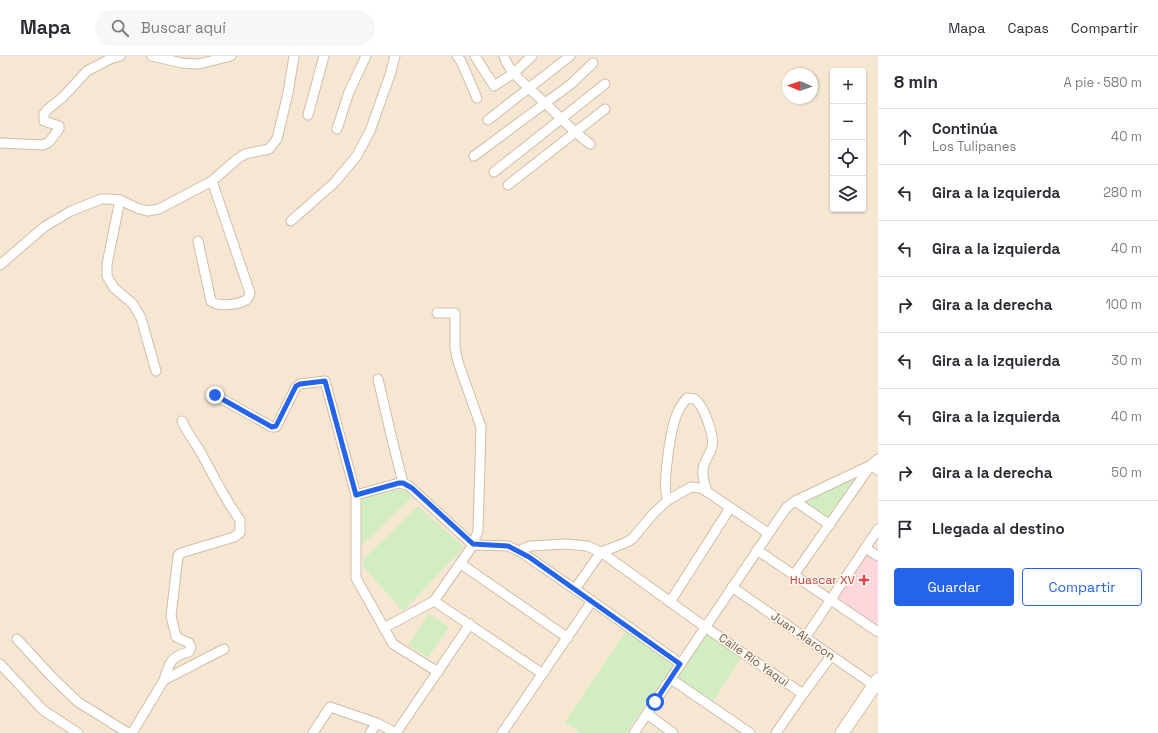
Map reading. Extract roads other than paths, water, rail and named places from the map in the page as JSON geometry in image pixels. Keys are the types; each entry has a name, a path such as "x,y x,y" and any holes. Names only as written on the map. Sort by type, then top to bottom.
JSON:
{"street":[{"path":"0,143 43,145 49,142 60,129 59,126 44,121 44,114 46,110 63,97 87,71 110,59 120,56"},
{"path":"152,56 182,63 199,64 231,56"},
{"path":"308,115 324,56"},
{"path":"336,129 349,92 366,56"},
{"path":"291,221 334,183 356,157 370,131 390,75 395,56"},
{"path":"457,56 461,61 477,98"},
{"path":"476,56 494,86 514,73 532,56"},
{"path":"504,56 514,73 545,102 574,133 590,144"},
{"path":"488,120 570,56"},
{"path":"0,265 44,227 71,211 101,199 120,200 137,208 147,210 159,209 212,181 245,154 269,149 274,145 277,139 286,99 291,57"},
{"path":"474,156 571,84 593,64"},
{"path":"494,172 605,84"},
{"path":"508,185 605,109"},
{"path":"198,240 211,301 214,304 219,305 244,301 248,298 250,294 212,181"},
{"path":"120,200 107,264 107,276 114,288 133,304 141,318 156,371"},
{"path":"384,628 434,601 461,564 473,544 478,531 480,420 472,404 458,362 455,348 455,313 437,313"},
{"path":"378,379 403,483"},
{"path":"215,395 272,427 276,426 296,386 300,384 325,381 356,495 356,578 393,644 438,672"},
{"path":"668,500 665,494 665,489 670,438 676,415 687,398 696,398 701,404 713,437 713,446 704,464 703,471 707,492"},
{"path":"132,733 164,680 169,664 179,654 189,652 191,647 189,643 176,637 171,616 178,556 181,553 234,537 240,533 240,520 231,508 200,451 186,431 182,421"},
{"path":"634,733 786,508 795,501 876,464"},
{"path":"794,575 876,464"},
{"path":"356,495 394,484 403,483 412,488 473,544 508,546 521,552 680,664"},
{"path":"575,589 601,552 632,539 653,514 668,500 690,487 701,488 768,533"},
{"path":"795,501 830,525"},
{"path":"670,602 730,508"},
{"path":"805,638 878,529"},
{"name":"Calle Rio Yaqui","path":"521,552 523,549 530,546 566,544 587,546 601,552 705,627 803,694"},
{"path":"865,548 878,556"},
{"path":"757,550 878,632"},
{"path":"461,564 568,638"},
{"name":"Juan Alarcon","path":"732,587 831,656 877,685"},
{"path":"434,601 543,674"},
{"path":"502,733 592,601"},
{"path":"313,733 330,707 377,723 396,733 470,624"},
{"path":"17,639 52,677 78,702 128,733"},
{"path":"164,680 224,649"},
{"path":"776,733 831,656"},
{"path":"0,664 43,710 78,733"},
{"path":"671,678 750,733"},
{"path":"842,733 877,685"},
{"path":"647,714 673,733"},
{"path":"370,733 377,723"}],"place":[{"name":"Huascar XV","path":"864,580"}]}
